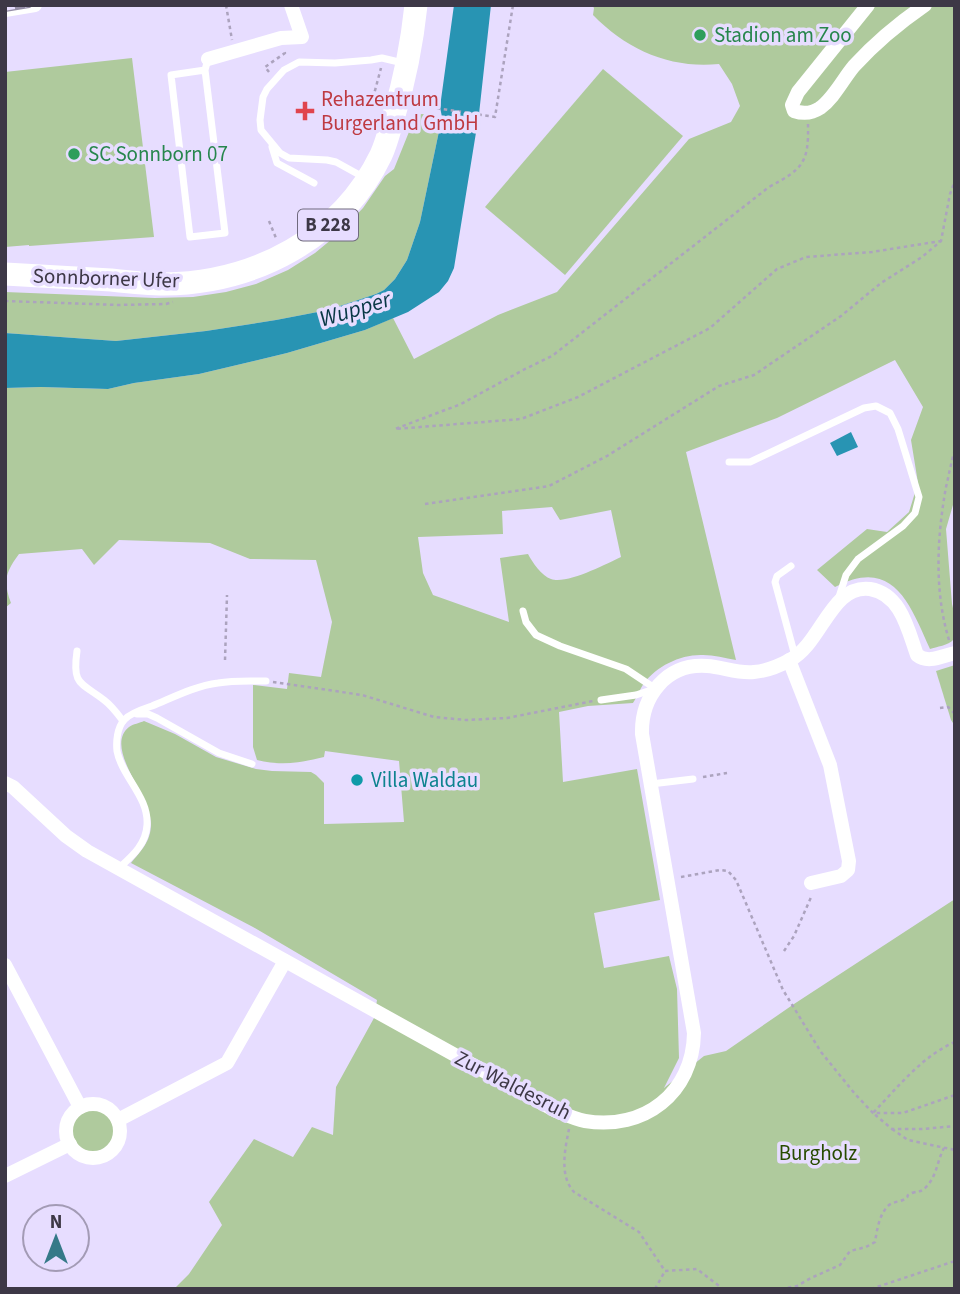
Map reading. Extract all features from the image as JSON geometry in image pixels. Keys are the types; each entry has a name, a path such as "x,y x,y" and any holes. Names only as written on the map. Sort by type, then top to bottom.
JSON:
{"main road":[{"name":"Sonnborner Ufer","path":"5,274 164,284 197,281 257,268 314,236 346,207 368,179 382,153 407,64 416,5"}],"street":[{"path":"5,10 35,5"},
{"path":"206,65 281,38 302,37 291,5"},
{"path":"868,5 794,98 794,111 808,114 818,110 875,45 925,5"},
{"path":"656,689 672,674 694,666 754,673 792,659 808,646 843,596 861,589 877,591 891,598 903,617 920,658 928,660 955,653"},
{"path":"792,659 830,765 849,861 848,870 841,876 811,883"},
{"name":"Zur Waldesruh","path":"5,783 13,787 77,845 554,1110 586,1121 636,1118 671,1095 685,1073 694,1046 694,1033 642,734 644,709 656,689"},
{"path":"118,1120 228,1063 285,961"},
{"path":"5,965 80,1107"},
{"path":"102,1105 114,1113 118,1120 120,1128 116,1145 102,1156 83,1156 70,1144 66,1128 73,1113 80,1107 102,1105"},
{"path":"5,1176 70,1144"}],"lane":[{"path":"368,179 336,162 289,158 280,153 261,130 263,97 284,70 299,62 382,58 407,64"},
{"path":"206,65 225,233 190,237 171,75 206,65"},
{"path":"270,143 276,163 314,183"},
{"path":"729,462 750,462 864,408 876,406 890,413 898,429 919,497 915,513 903,526 858,559 846,575 836,604"},
{"path":"791,566 777,576 775,582 792,659"},
{"path":"523,611 536,635 626,669 656,689"},
{"path":"77,651 75,668 78,679 109,704 123,721"},
{"path":"118,869 142,843 147,825 144,808 117,752 123,721 133,713 195,688 230,681 267,681"},
{"path":"601,700 656,689"},
{"path":"133,713 148,714 219,753 252,764"},
{"path":"651,784 693,779"}],"path":[{"path":"226,5 232,38"},
{"path":"423,106 495,117 513,5"},
{"path":"269,64 281,56"},
{"path":"373,98 380,73"},
{"path":"808,114 806,158 793,174 769,187 552,356 461,404 395,429 522,419 578,397 710,328 777,269 806,257 872,252 941,241"},
{"path":"425,504 549,486 595,462 719,386 754,375 841,316 881,283 922,257 941,241 955,181"},
{"path":"5,301 117,305 166,304 179,300"},
{"path":"945,628 939,584 939,542 942,511 955,450"},
{"path":"225,660 226,594"},
{"path":"267,681 362,695 434,717 466,720 507,718 601,700"},
{"path":"940,708 947,707 955,714"},
{"path":"693,779 727,773"},
{"path":"667,879 728,871 736,880 783,990 821,1052 855,1094 873,1113 908,1140 955,1150"},
{"path":"784,951 794,936 812,896 811,883"},
{"path":"873,1113 930,1057 955,1042"},
{"path":"873,1113 904,1112 955,1095"},
{"path":"572,1118 566,1145 564,1172 567,1185 639,1232 664,1271"},
{"path":"892,1129 955,1126"},
{"path":"781,1289 797,1286 840,1265 850,1251 875,1242 878,1224 887,1207 923,1190 929,1184 944,1148"},
{"path":"871,1289 955,1261"},
{"path":"664,1271 697,1269 723,1289"},
{"path":"655,1289 664,1271"}],"green space":[{"name":"Burgholz","path":"592,5 955,5 955,498 946,529 955,622 953,640 946,645 930,649 907,602 886,581 872,577 855,579 835,587 817,570 867,529 887,532 909,512 918,483 911,440 923,407 895,360 777,418 686,452 736,660 703,655 678,659 649,677 633,703 588,706 559,712 563,782 637,769 660,900 594,913 604,968 669,956 677,989 679,1058 664,1088 704,1056 726,1051 955,899 955,1289 174,1289 189,1274 222,1225 209,1202 254,1139 293,1157 312,1127 333,1135 336,1087 374,1018 377,1000 253,927 131,863 147,841 151,824 144,800 125,760 121,747 122,736 129,727 144,721 175,734 216,757 256,769 311,772 324,783 324,824 404,822 399,761 325,751 324,757 299,762 274,763 257,760 253,747 253,685 287,689 289,673 321,677 332,622 316,560 250,559 210,543 119,540 94,565 82,549 19,554 7,577 11,603 5,608 5,388 108,389 199,374 287,353 365,330 393,318 414,359 498,315 557,292 689,139 731,122 740,106 732,84 719,64 684,63 651,55 606,27 593,15","holes":["552,507 560,520 611,510 621,557 586,573 558,580 544,575 528,554 500,558 509,622 433,595 423,573 418,537 503,534 502,511"]},
{"name":"SC Sonnborn 07","path":"132,58 154,237 5,247 5,72"},
{"path":"603,69 683,136 565,275 485,207"},
{"path":"422,114 442,117 420,222 407,260 384,290 328,310 206,331 116,341 5,333 5,292 193,297 256,284 288,270 338,234 363,208 385,176 394,169 415,117"},
{"path":"955,665 955,726 936,671"},
{"path":"93,1110 108,1116 114,1131 108,1146 93,1152 78,1146 72,1131 78,1116"}],"water":[{"name":"Wupper","path":"454,5 491,5 479,114 454,268 439,292 408,312 365,330 287,353 199,374 108,389 5,388 5,333 116,341 206,331 328,310 384,290 407,260 420,222 442,117 440,107"},
{"path":"851,432 858,447 837,456 830,443"}],"railway":[{"path":"5,9 29,5"}],"place":[{"name":"Stadion am Zoo","path":"700,35"},
{"name":"Rehazentrum Burgerland GmbH","path":"305,111"},
{"name":"SC Sonnborn 07","path":"74,154"},
{"name":"Villa Waldau","path":"357,780"}]}
